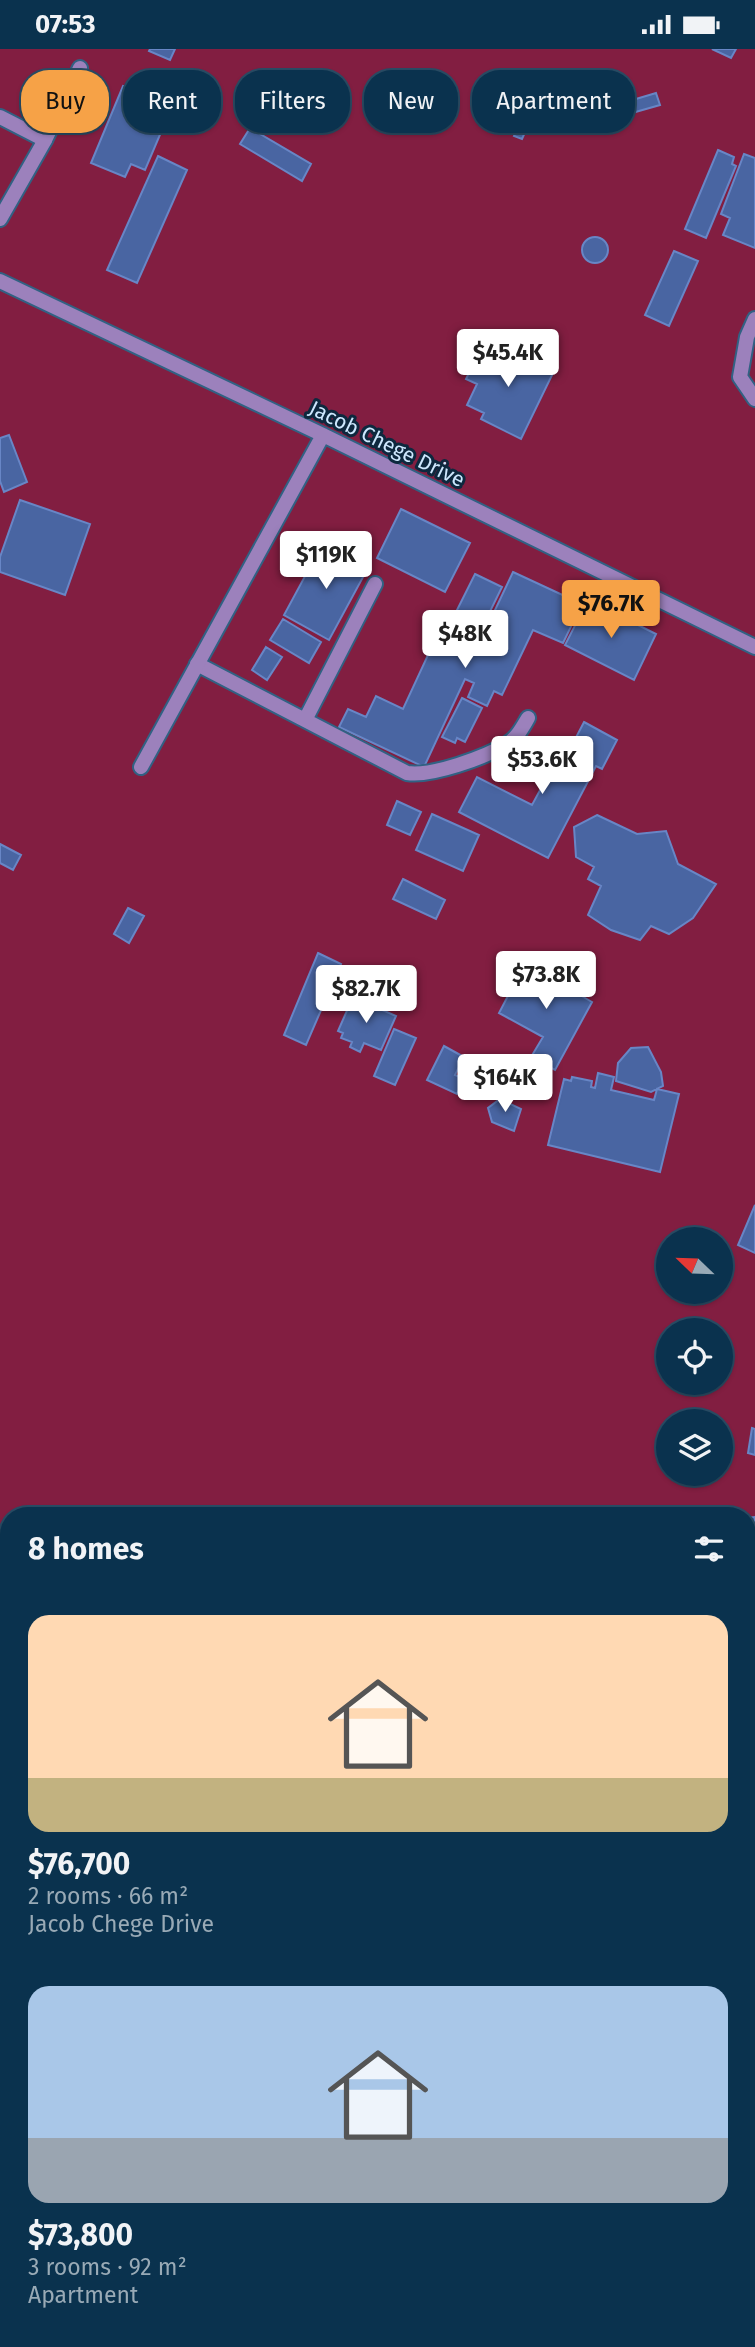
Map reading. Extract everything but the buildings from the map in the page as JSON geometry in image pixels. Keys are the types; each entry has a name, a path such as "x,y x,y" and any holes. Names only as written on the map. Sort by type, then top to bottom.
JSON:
{"street":[{"path":"0,219 45,140 80,68"},
{"path":"0,117 45,140"},
{"name":"Jacob Chege Drive","path":"0,281 323,435 755,647"},
{"path":"755,319 747,337 740,377 755,399"},
{"path":"141,767 323,435"},
{"path":"305,720 374,584"},
{"path":"197,664 407,773 416,774 451,767 507,743 517,735 528,718"}],"shaded area":[{"path":"0,49 755,49 755,1507 0,1507"}]}
